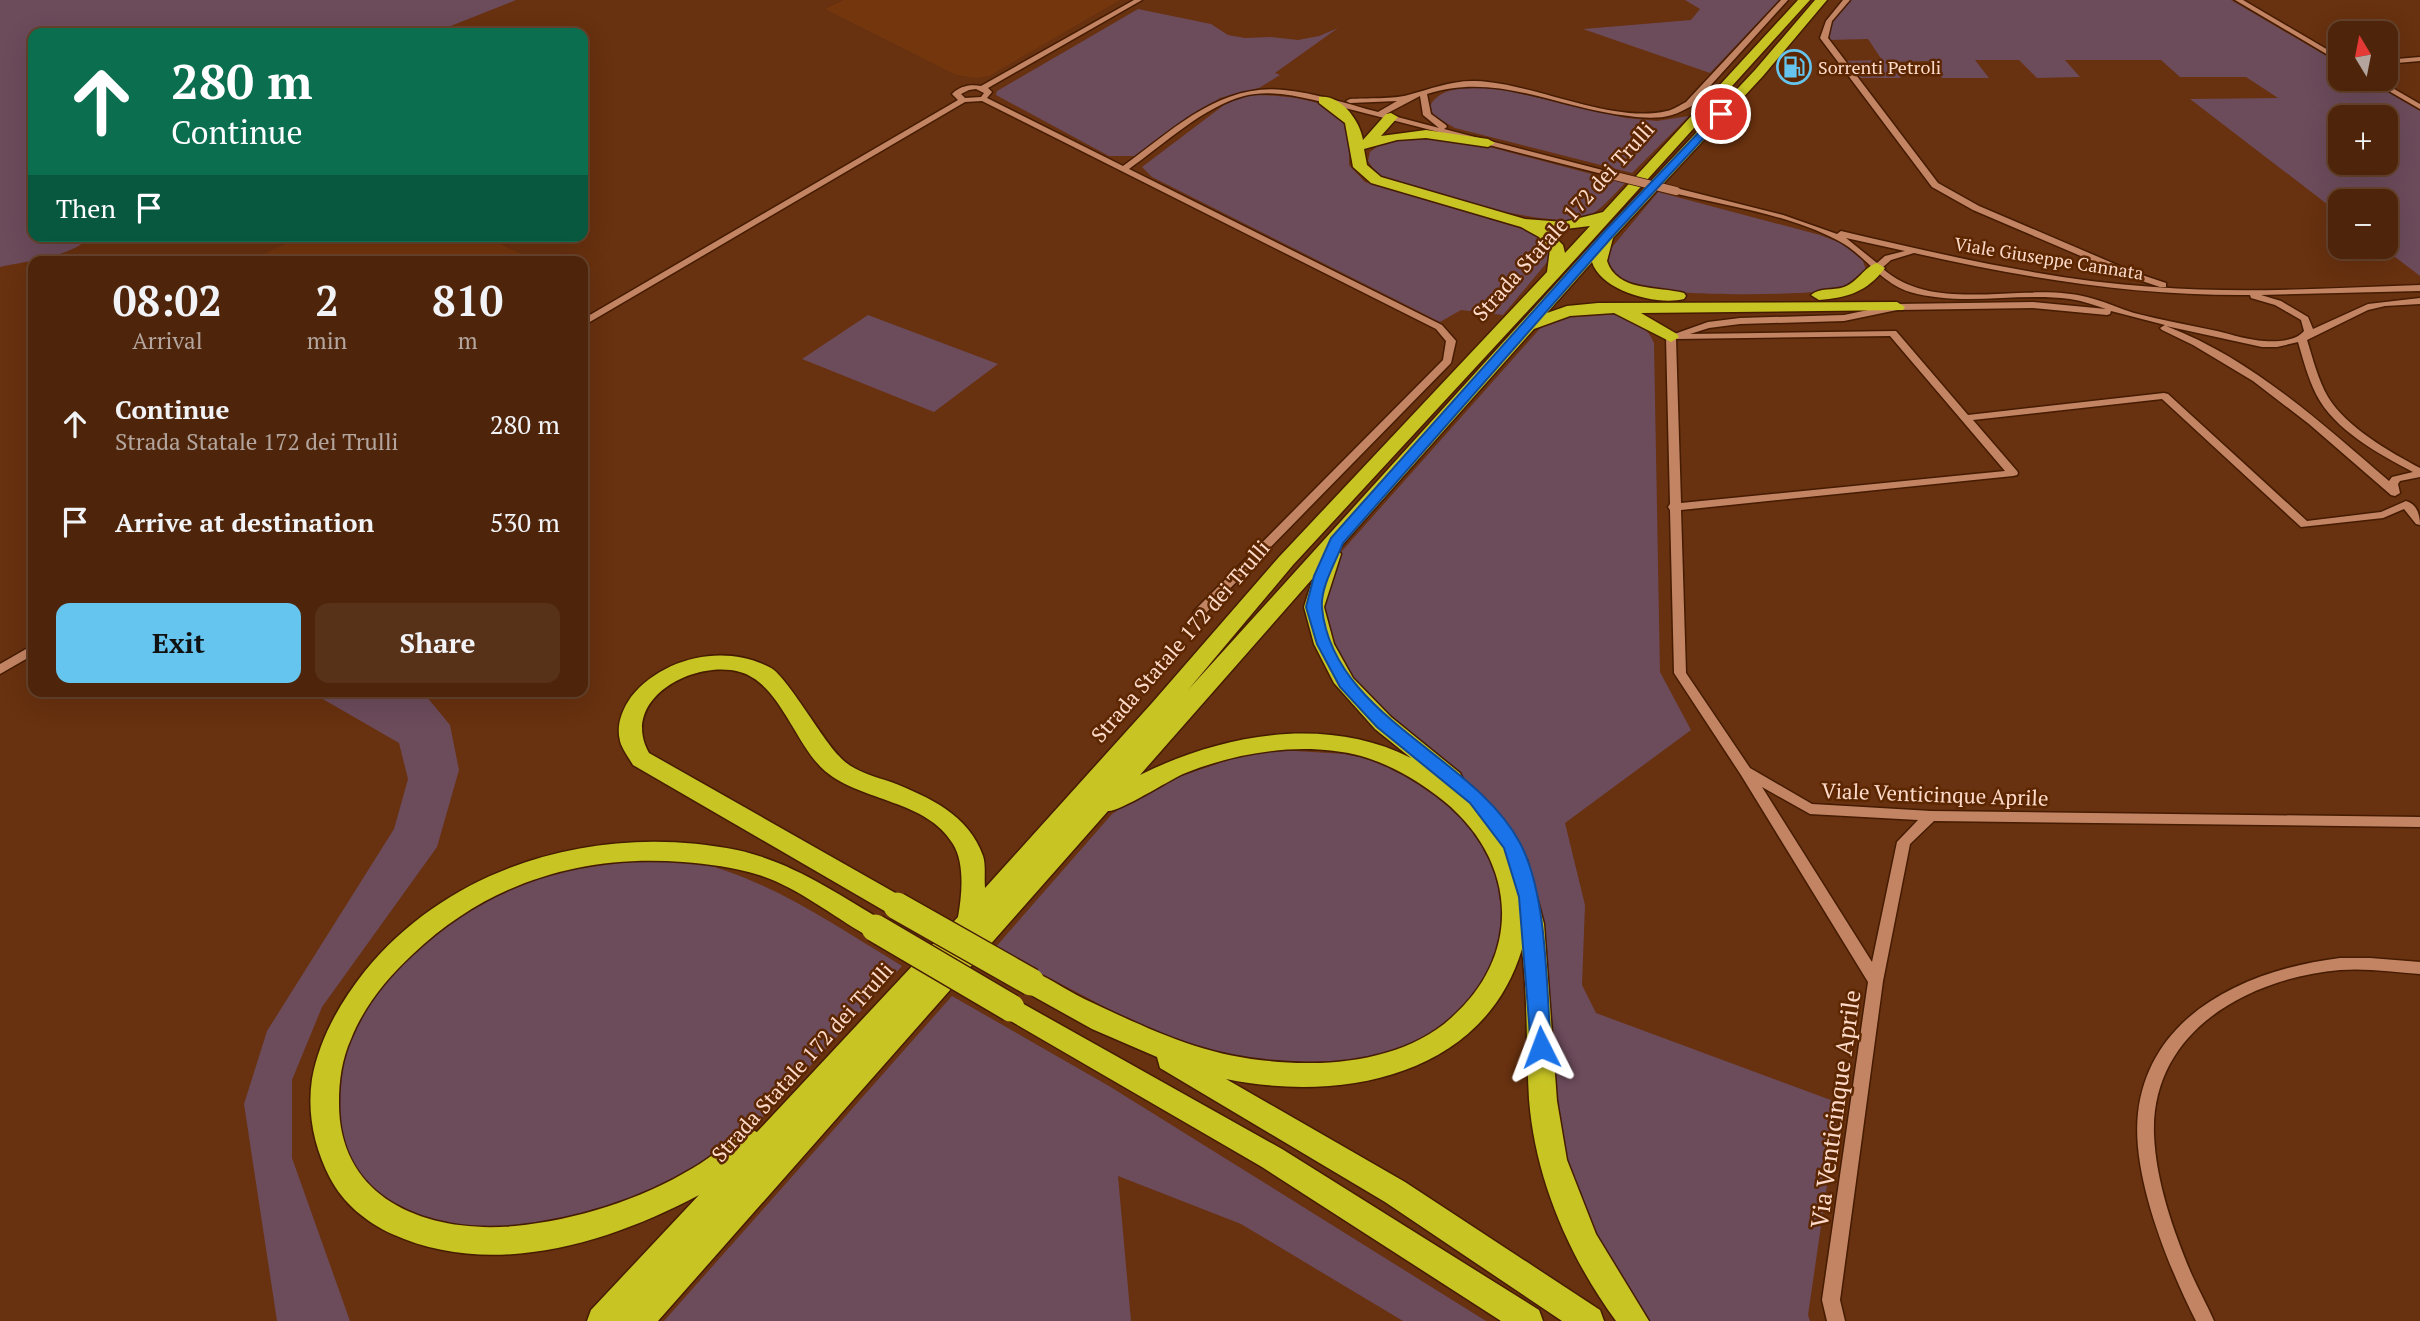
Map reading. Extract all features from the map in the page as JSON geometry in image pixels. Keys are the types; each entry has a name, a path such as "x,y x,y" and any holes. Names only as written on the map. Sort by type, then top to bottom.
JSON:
{"highway":[{"name":"Strada Statale 172 dei Trulli","path":"601,1321 970,921 1160,709 1286,561 1555,273 1804,0"},
{"name":"Strada Statale 172 dei Trulli","path":"638,1321 1608,235 1759,73 1821,0"},
{"path":"1324,100 1350,119 1360,145 1360,167 1376,180 1520,222 1555,226 1580,225 1612,209"},
{"path":"1360,145 1386,115"},
{"path":"1360,145 1390,136 1423,132 1488,143"},
{"path":"1520,222 1554,241 1559,255 1555,273"},
{"path":"1608,235 1599,258 1603,271 1627,287 1659,295 1844,293 1865,284 1877,268"},
{"path":"1524,331 1554,314 1598,308 1896,307"},
{"path":"1598,308 1635,316 1671,337"},
{"path":"1336,541 1322,576 1314,607 1324,644 1345,682 1383,723 1476,798 1512,846 1529,897 1544,1102 1553,1164 1580,1234 1617,1300 1634,1321"},
{"path":"970,921 973,903 972,858 962,837 943,817 884,789 859,781 832,764 766,674 741,664 711,662 679,670 650,688 631,713 631,741 641,759 1091,1014 1395,1192 1589,1321"},
{"path":"1069,838 1141,784 1198,760 1248,744 1280,740 1338,743 1396,760 1448,790 1474,815 1497,847 1513,889 1511,947 1494,988 1480,1007 1458,1028 1407,1058 1364,1070 1318,1075 1275,1075 1231,1069 1191,1058 1091,1014"},
{"path":"816,1086 740,1153 709,1175 656,1202 590,1224 533,1238 481,1244 436,1237 393,1220 363,1201 337,1167 327,1136 324,1108 328,1072 340,1030 374,976 431,922 463,900 535,867 573,857 641,850 715,856 784,874 1011,1009 1272,1158 1528,1321"}],"street":[{"path":"588,320 1139,0"},
{"path":"1324,100 1374,101 1457,84 1487,83 1628,114 1676,112 1689,104 1785,0"},
{"path":"1847,0 1829,21 1824,38 1925,176 1960,201 2082,254 2146,280 2197,292"},
{"path":"2238,0 2328,53"},
{"path":"2249,0 2328,46"},
{"path":"2398,61 2420,59"},
{"path":"2398,87 2420,99"},
{"path":"963,100 956,96 960,90 983,93 1124,169 1439,327 1451,341 1448,361 1199,613"},
{"path":"2393,91 2420,107"},
{"path":"1124,169 1233,96 1276,92 1386,115 1803,225 1853,245 1877,268 1888,258 1902,254 1941,256"},
{"path":"1386,115 1423,93"},
{"path":"1423,93 1424,110 1431,120 1471,138"},
{"name":"Viale Giuseppe Cannata","path":"1803,225 1941,256 2119,287 2230,293 2420,288"},
{"path":"2075,281 2091,280 2099,273 2095,262 2082,254"},
{"name":"Viale Giuseppe Cannata","path":"1877,268 1898,285 1926,293 2068,296 2132,315 2262,344 2282,345 2302,340 2365,308 2420,301"},
{"path":"2230,293 2264,299 2298,314 2309,326 2309,331 2302,340 2323,398 2329,406 2381,449 2420,473"},
{"path":"1671,337 1708,325 1740,321 1844,318 1896,307 2034,305 2132,315 2202,345 2243,368 2393,490 2420,522"},
{"path":"1671,337 1893,333 2013,473 1673,507"},
{"name":"Viale Venticinque Aprile","path":"1671,337 1679,673 1745,771 1810,809 1931,816 2420,822"},
{"path":"1966,418 2164,396 2305,525 2383,515 2406,504"},
{"path":"2393,490 2396,478 2420,473"},
{"path":"2406,504 2420,512"},
{"path":"0,670 28,652"},
{"name":"Via Venticinque Aprile","path":"1745,771 1876,981 1831,1300 1836,1321"},
{"path":"1876,981 1904,842 1931,816"},
{"path":"2205,1321 2192,1297 2175,1249 2147,1154 2146,1112 2159,1067 2175,1042 2205,1012 2235,992 2263,980 2341,964 2420,968"}],"shaded area":[{"path":"0,0 516,0 446,28 28,28 28,242 84,242 62,253 28,256 28,261 0,267"},
{"path":"844,0 1120,0 989,76 977,78 956,75 825,9"},
{"path":"1685,0 1779,0 1710,73 1583,29 1691,20 1700,9"},
{"path":"1851,0 2231,0 2328,57 2328,91 2386,91 2420,111 2420,276 2398,259 2398,189 2328,189 2328,205 2190,99 2278,98 2246,77 2180,77 2161,60 2065,60 2080,77 2037,78 2019,60 1975,60 1989,78 1942,78 1928,61 1885,62 1901,78 1858,78 1841,61 1882,60 1868,39 1830,40 1828,28"},
{"path":"1138,9 1211,24 1228,35 1245,38 1298,40 1319,36 1338,28 1275,73 1280,75 1259,88 1220,98 1135,156 1109,156 996,95 997,91"},
{"path":"1480,87 1510,91 1626,118 1657,121 1689,116 1632,173 1455,128 1434,116 1430,106 1445,92"},
{"path":"1252,95 1300,99 1335,111 1348,128 1349,165 1365,182 1533,232 1549,245 1552,252 1549,260 1503,315 1461,310 1440,322 1152,177 1142,167 1228,102"},
{"path":"1398,137 1456,138 1625,183 1601,207 1584,218 1543,218 1481,207 1419,190 1378,175 1368,161 1370,152 1384,141"},
{"path":"1658,192 1820,235 1846,245 1862,258 1867,273 1856,285 1840,289 1779,294 1668,291 1625,284 1606,265 1608,252"},
{"path":"291,242 495,242 526,256 259,256"},
{"path":"1605,312 1620,315 1641,325 1654,343 1660,672 1691,730 1565,823 1585,905 1582,985 1596,1013 1839,1103 1808,1315 1810,1321 1649,1321 1597,1252 1557,1147 1537,904 1522,853 1482,798 1351,684 1326,639 1320,599 1334,560 1544,324 1564,315"},
{"path":"868,315 998,364 934,412 802,359"},
{"path":"427,697 450,725 459,770 437,847 322,1007 292,1080 292,1158 350,1321 277,1321 244,1104 267,1031 394,829 408,779 399,743 321,698"},
{"path":"1261,749 1363,755 1415,777 1460,811 1491,856 1504,905 1496,959 1467,1007 1411,1046 1352,1064 1274,1068 1166,1039 994,949 1112,814 1154,785"},
{"path":"686,859 745,878 772,890 902,966 764,1116 732,1145 695,1171 600,1215 494,1234 406,1214 372,1192 348,1163 338,1135 337,1077 343,1050 367,999 450,915 568,864"},
{"path":"952,996 1109,1086 1486,1321 1403,1321 1241,1224 1118,1176 1131,1321 664,1321"}],"place":[{"name":"Sorrenti Petroli","path":"1794,67"}],"route":[{"path":"1541,1047 1529,897 1512,846 1476,798 1383,723 1345,682 1324,644 1314,607 1322,576 1336,541 1608,235 1721,114"}]}
